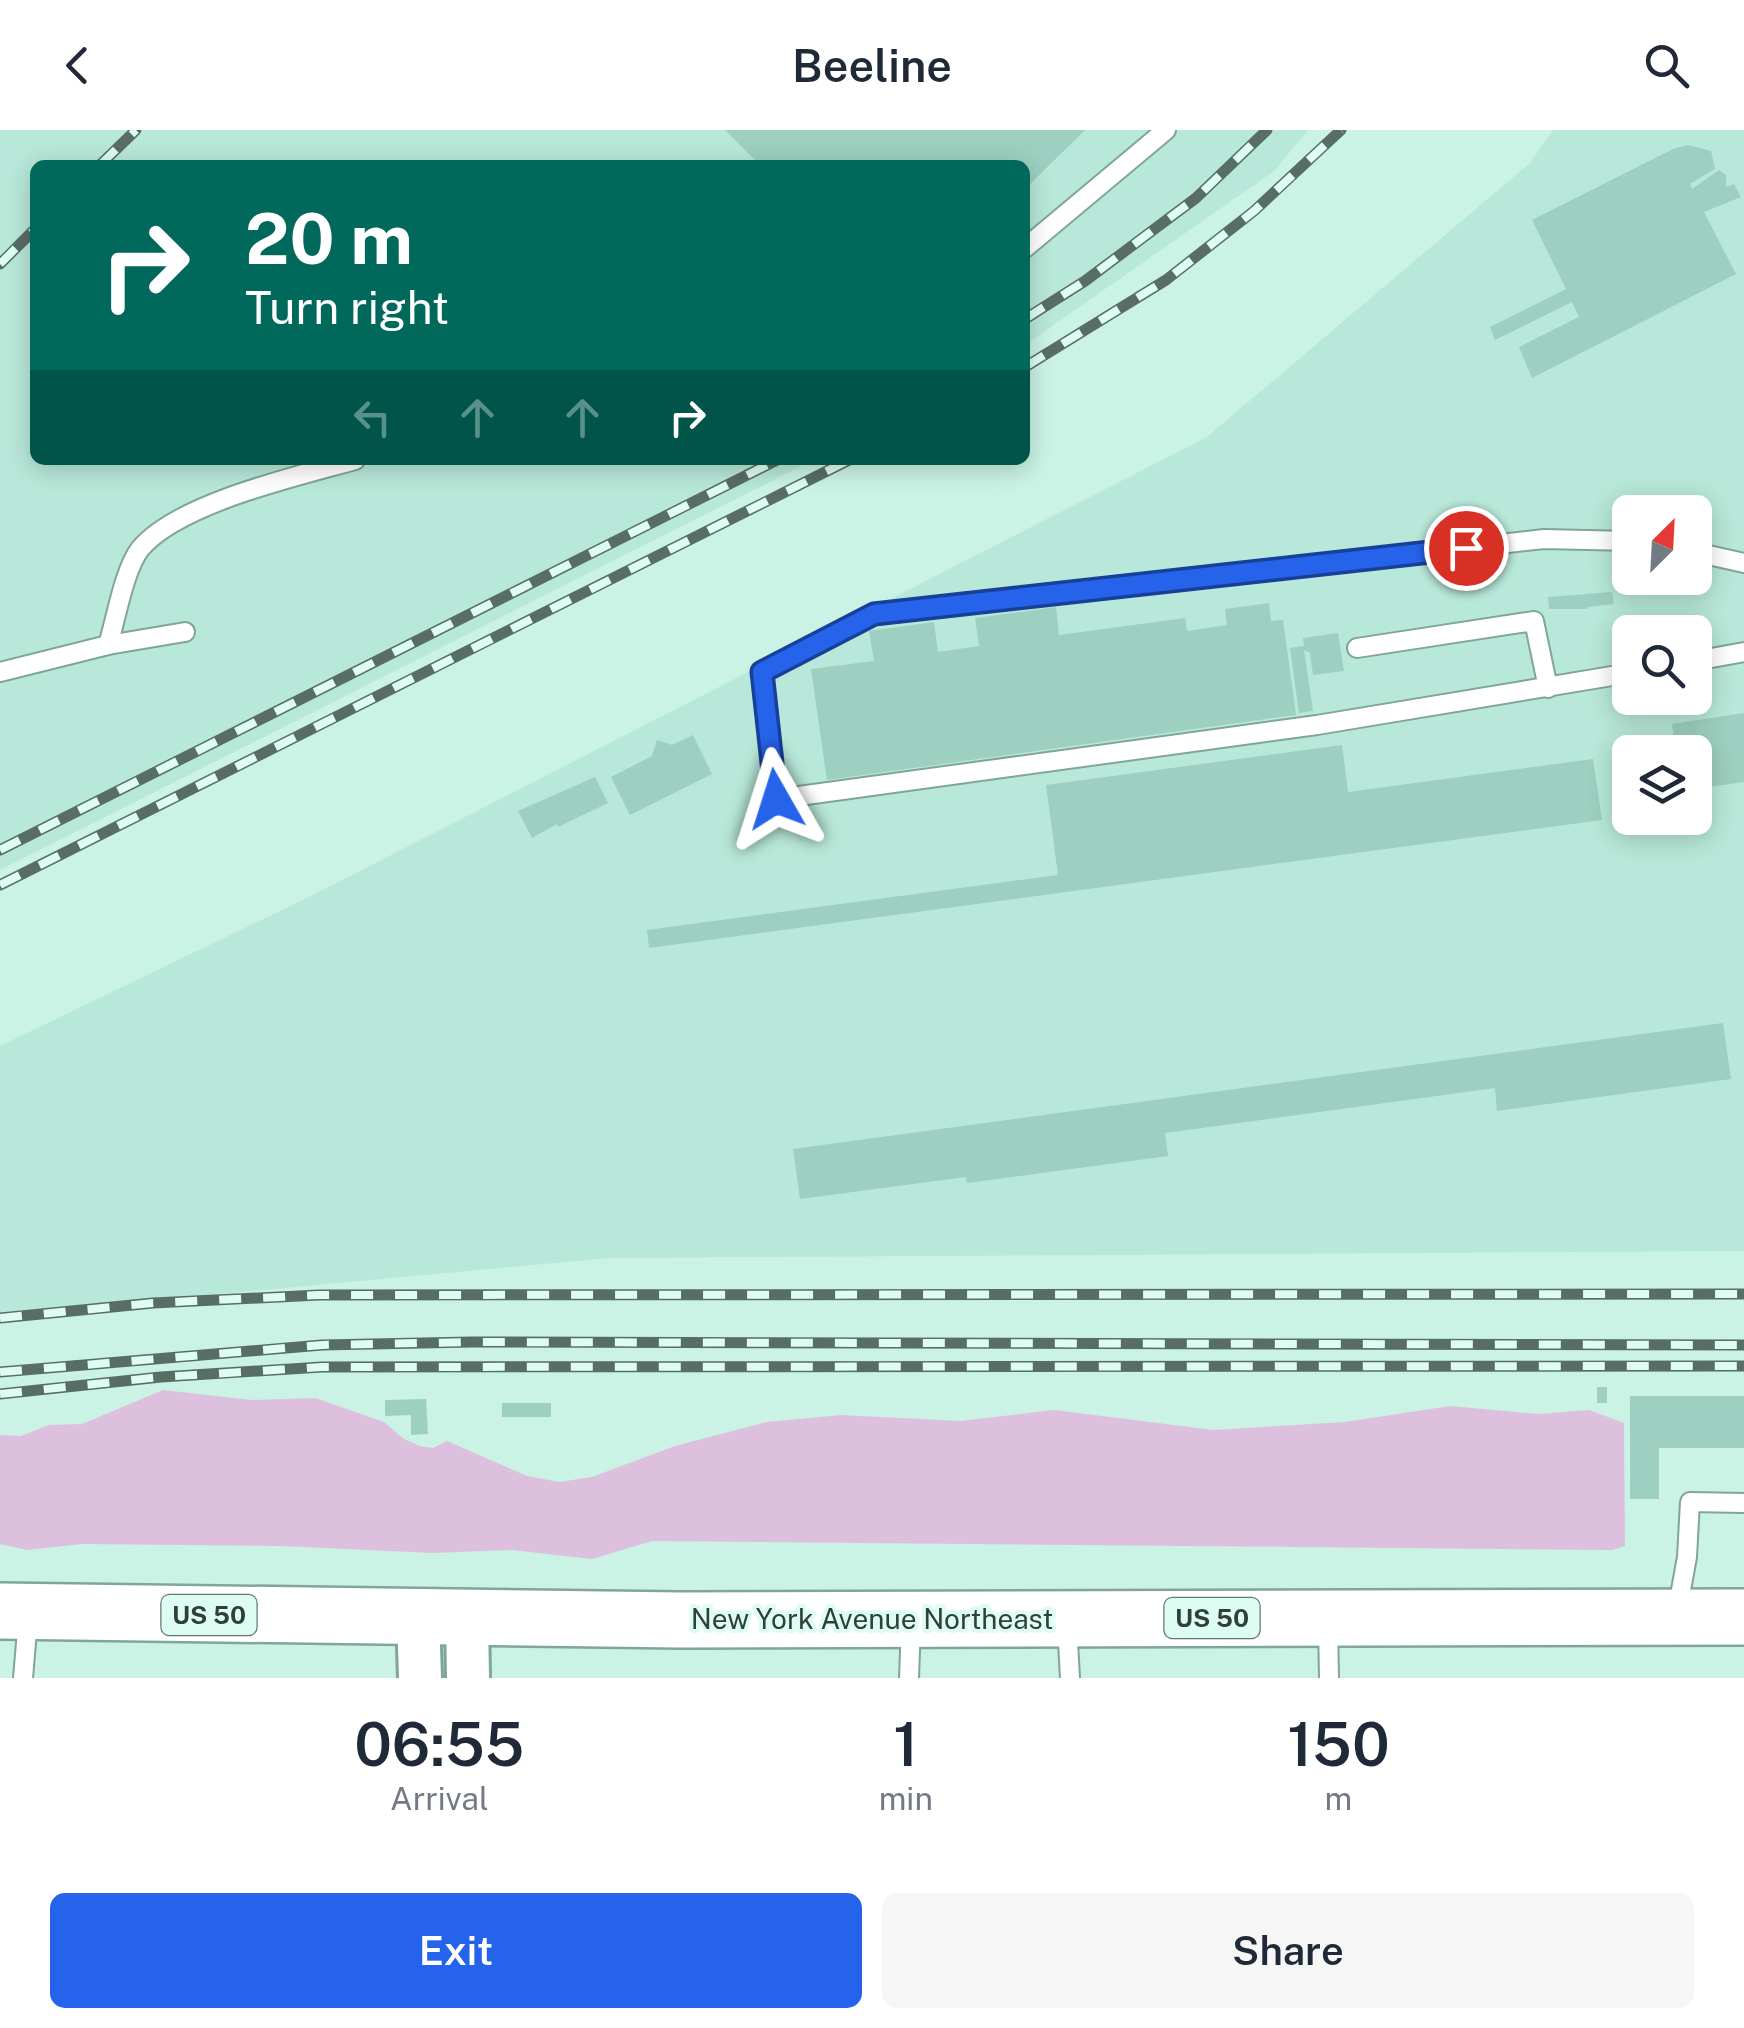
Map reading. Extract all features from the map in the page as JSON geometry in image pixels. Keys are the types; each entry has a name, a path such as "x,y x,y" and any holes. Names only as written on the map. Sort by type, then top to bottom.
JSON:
{"highway":[{"name":"New York Avenue Northeast","path":"18,1625 442,1617 1744,1617"}],"street":[{"path":"420,1678 442,1617"},
{"path":"442,1617 468,1678"}],"lane":[{"path":"1030,244 1166,130"},
{"path":"108,646 138,552 162,529 243,492 338,465"},
{"path":"1612,540 1544,539 874,614 762,672 776,799 1318,725 1612,676"},
{"path":"1712,556 1744,563"},
{"path":"1357,648 1534,621 1548,688"},
{"path":"0,672 185,632"},
{"path":"1712,658 1744,652"},
{"path":"1676,1618 1687,1557 1690,1502 1744,1503"},
{"path":"1067,1618 1070,1678"},
{"path":"1328,1618 1329,1678"},
{"path":"909,1678 910,1619"},
{"path":"18,1625 23,1678"}],"shaded area":[{"path":"0,130 1308,130 1274,171 1030,342 1030,160 30,160 30,465 803,465 0,870"},
{"path":"1553,130 1744,130 1744,1251 609,1258 0,1314 0,1046 311,896 1207,437 1530,163"},
{"path":"163,1390 252,1400 315,1398 384,1422 404,1439 420,1446 433,1448 447,1441 527,1476 559,1482 592,1477 675,1446 767,1422 841,1415 961,1421 1054,1410 1213,1430 1345,1422 1450,1406 1538,1414 1589,1410 1624,1423 1625,1546 1612,1550 652,1541 592,1559 512,1550 432,1553 282,1546 82,1544 27,1550 0,1544 0,1435 21,1436 49,1425 82,1424"}],"building":[{"path":"725,130 1085,130 1030,184 1030,160 755,160"},
{"path":"1688,145 1711,151 1715,169 1690,184 1692,189 1719,170 1726,175 1726,187 1734,184 1741,197 1704,212 1736,274 1532,378 1519,347 1579,317 1572,302 1495,340 1490,327 1566,289 1532,220"},
{"path":"1612,592 1614,604 1549,609 1548,597"},
{"path":"1269,603 1271,621 1283,620 1296,715 827,780 811,669 874,661 869,631 934,622 938,652 979,646 975,618 1056,607 1059,635 1185,618 1187,631 1227,625 1225,609"},
{"path":"1338,633 1344,671 1313,675 1310,653 1304,650 1313,711 1299,713 1290,648 1304,646 1303,638"},
{"path":"1744,713 1744,782 1712,787 1712,735 1674,735 1672,724"},
{"path":"693,735 712,774 630,815 611,777 652,756 657,740 672,745"},
{"path":"1342,745 1348,792 1593,759 1602,820 649,948 647,930 1058,875 1046,785"},
{"path":"595,777 608,803 532,838 518,811"},
{"path":"1723,1023 1731,1079 1497,1111 1495,1088 1165,1133 1168,1156 967,1183 966,1177 800,1199 793,1149"},
{"path":"1597,1387 1607,1387 1607,1403 1597,1403"},
{"path":"1630,1396 1744,1396 1744,1448 1659,1448 1659,1499 1630,1499"},
{"path":"426,1399 428,1434 411,1435 411,1415 385,1416 385,1400"},
{"path":"502,1403 551,1403 551,1417 502,1417"}],"railway":[{"path":"105,160 136,130"},
{"path":"1030,316 1085,281 1196,198 1267,130"},
{"path":"1030,364 1166,280 1254,211 1341,130"},
{"path":"0,264 30,234"},
{"path":"0,850 767,465"},
{"path":"0,885 839,465"},
{"path":"0,1318 153,1303 319,1295 1744,1294"},
{"path":"0,1372 322,1345 472,1342 1744,1345"},
{"path":"0,1394 161,1377 322,1367 1744,1366"}],"route":[{"path":"776,799 762,672 874,614 1466,548"}]}
